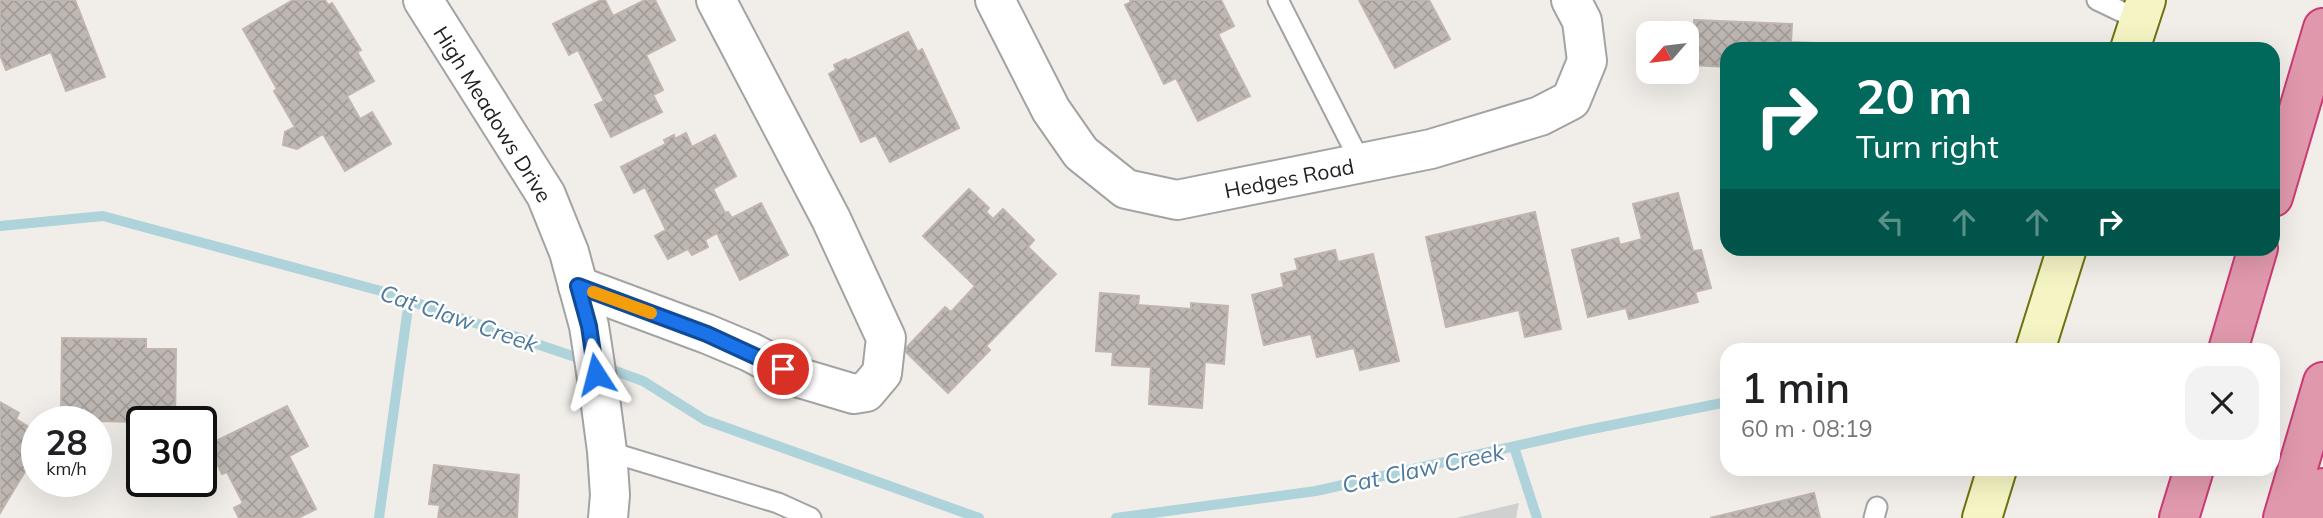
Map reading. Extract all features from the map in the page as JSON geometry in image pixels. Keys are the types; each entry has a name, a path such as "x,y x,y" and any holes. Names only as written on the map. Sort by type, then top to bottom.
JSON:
{"highway":[{"path":"2280,173 2322,29"},
{"path":"2230,343 2256,256"},
{"path":"2283,518 2323,382"},
{"path":"2179,518 2192,476"},
{"path":"2311,518 2323,488"}],"main road":[{"path":"2037,343 2064,256"},
{"path":"1982,518 1995,476"}],"street":[{"name":"High Meadows Drive","path":"423,0 546,195 569,252 589,326 600,398 610,495 608,518"},
{"path":"578,286 718,338 800,378 853,394 866,392 882,373 886,338 831,219 716,0"},
{"name":"Hedges Road","path":"995,0 1051,110 1081,153 1126,189 1177,200 1431,149 1539,116 1571,100 1587,61 1582,21 1572,0"}],"lane":[{"path":"1278,0 1361,163"},
{"path":"2097,0 2138,23"},
{"path":"607,451 778,503 811,518"}],"shaded area":[{"path":"1519,503 1516,518 1456,518"}],"building":[{"path":"0,0 75,0 105,77 66,91 51,52 6,70 0,55"},
{"path":"293,0 325,0 328,5 332,3 361,50 357,52 374,81 347,96 360,119 372,112 391,144 345,171 323,134 297,149 283,145 285,132 295,127 243,29"},
{"path":"605,0 613,16 645,0 655,0 675,40 646,55 663,90 653,95 662,112 611,137 595,105 604,101 578,50 569,55 553,24"},
{"path":"1130,0 1221,0 1234,26 1218,34 1250,96 1198,121 1176,78 1164,84 1125,5 1131,2"},
{"path":"1359,0 1429,0 1450,39 1395,68"},
{"path":"1694,20 1792,24 1791,42 1720,42 1720,67 1699,65 1699,21"},
{"path":"908,32 918,52 922,49 959,128 890,162 876,135 861,142 829,74 836,70 834,65"},
{"path":"686,133 692,147 715,135 736,176 713,189 725,213 728,212 732,218 761,203 788,255 740,280 717,233 705,240 708,247 692,255 688,249 668,259 655,236 666,230 645,187 634,193 621,167 666,144 664,140 674,135 675,139"},
{"path":"969,189 989,208 986,212 993,219 1003,209 1034,240 1028,247 1056,274 986,346 990,350 948,393 904,350 945,307 951,312 975,286 923,236"},
{"path":"1678,193 1693,251 1701,250 1711,288 1695,292 1698,302 1629,319 1626,308 1588,317 1572,250 1618,238 1620,245 1642,239 1633,204"},
{"path":"1535,212 1561,329 1525,337 1519,310 1446,327 1426,237"},
{"path":"1335,250 1338,262 1373,254 1399,361 1360,370 1354,348 1317,357 1311,334 1264,345 1252,295 1284,287 1281,274 1298,270 1295,259"},
{"path":"1100,293 1139,296 1138,305 1191,309 1191,303 1228,306 1224,364 1205,362 1202,408 1149,404 1151,367 1112,365 1113,352 1096,351"},
{"path":"62,338 146,339 146,349 176,349 175,406 126,406 126,421 112,421 112,406 61,406"},
{"path":"0,402 19,413 16,419 21,422 21,478 0,513"},
{"path":"287,406 308,446 289,456 316,509 298,518 239,518 234,508 243,503 227,472 222,474 217,464 217,441"},
{"path":"434,465 519,475 517,518 438,518 440,505 429,504"},
{"path":"1814,493 1820,518 1710,518"}],"waterway":[{"name":"Cat Claw Creek","path":"0,226 103,216 381,291 587,361"},
{"path":"379,518 409,300"},
{"name":"Cat Claw Creek","path":"604,367 643,381 705,420 979,518"},
{"name":"Cat Claw Creek","path":"1116,518 1316,491 1582,431 1720,403"},
{"path":"1514,447 1537,518"}],"slow traffic":[{"path":"593,292 651,313"}],"route":[{"path":"596,374 589,326 578,286 707,334 783,369"}]}
